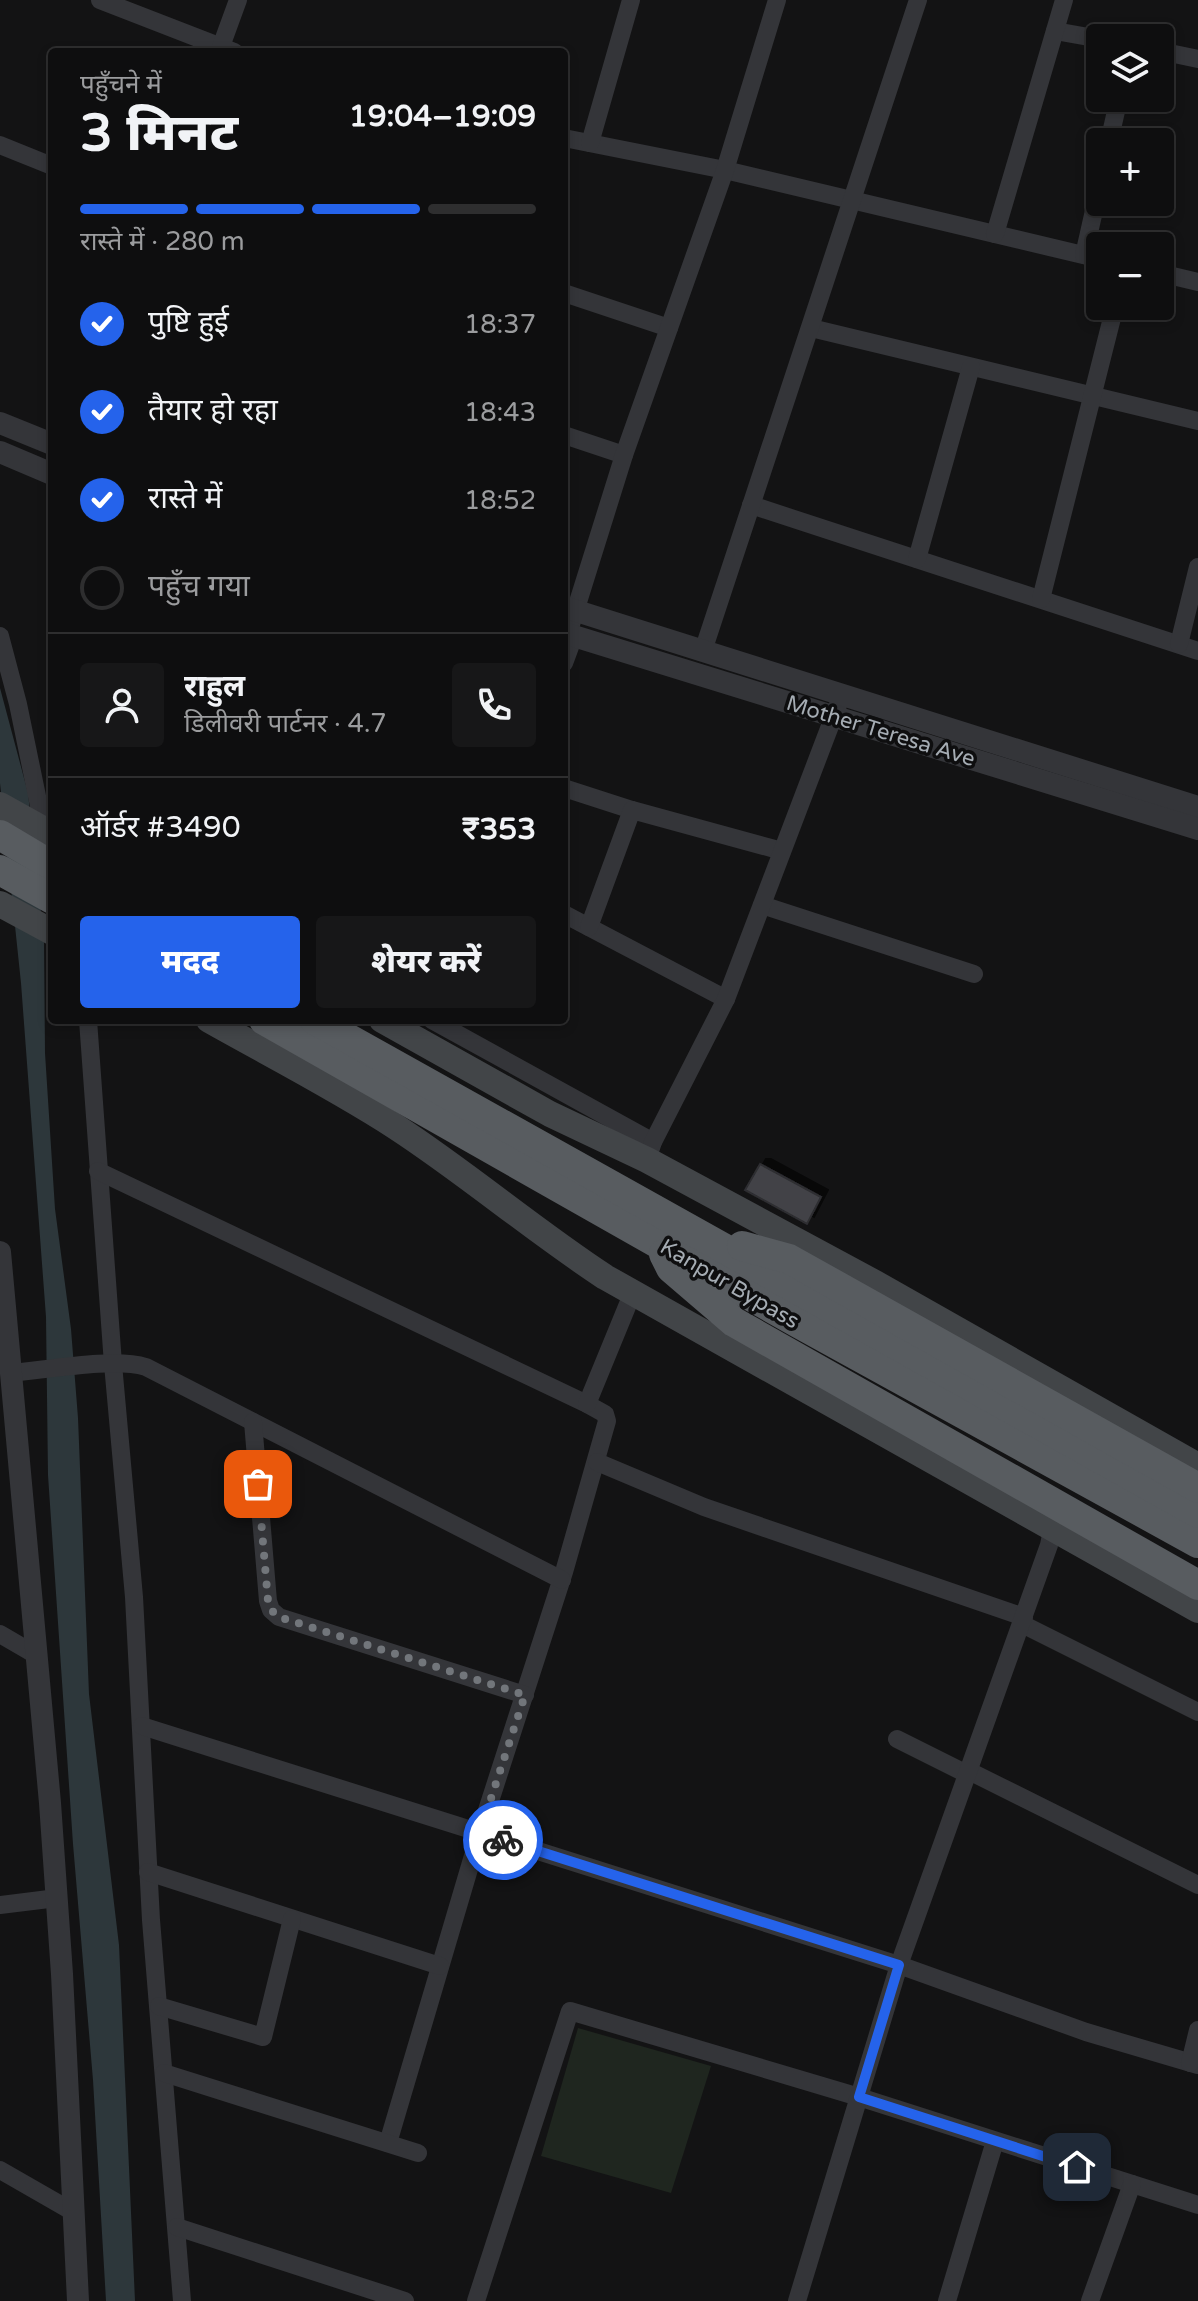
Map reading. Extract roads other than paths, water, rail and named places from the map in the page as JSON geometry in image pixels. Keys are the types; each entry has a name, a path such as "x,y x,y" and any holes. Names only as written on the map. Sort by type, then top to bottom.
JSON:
{"highway":[{"path":"0,835 48,864"},
{"path":"0,870 48,918"},
{"name":"Kanpur Bypass","path":"271,1024 800,1324 1198,1543"},
{"name":"Kanpur Bypass","path":"322,1024 693,1232 1196,1488"},
{"path":"658,1242 671,1268 734,1322 1198,1585"}],"main road":[{"path":"0,805 45,821"},
{"path":"0,904 48,919"},
{"path":"216,1024 393,1125 458,1169 556,1245 633,1292 1198,1610"},
{"path":"389,1024 550,1114 650,1151 875,1283 1196,1488"}],"street":[{"path":"100,0 217,48"},
{"path":"225,48 238,0"},
{"path":"590,143 629,0"},
{"path":"569,634 569,609 725,170 777,0"},
{"path":"703,651 918,0"},
{"path":"995,234 1064,0"},
{"path":"1055,31 1086,37"},
{"path":"1174,54 1198,59"},
{"path":"568,139 725,170 1086,256"},
{"path":"0,145 48,164"},
{"path":"1174,276 1198,282"},
{"path":"568,294 669,328"},
{"path":"1041,599 1111,320"},
{"path":"811,328 1198,421"},
{"path":"917,559 971,367"},
{"path":"0,423 48,442"},
{"path":"568,436 624,455"},
{"path":"0,452 48,472"},
{"path":"751,505 1198,651"},
{"path":"1179,644 1198,567"},
{"path":"569,609 703,651 838,705 1198,807"},
{"name":"Mother Teresa Ave","path":"569,634 838,705 1198,829"},
{"path":"0,636 45,821"},
{"path":"439,1024 650,1151 726,999 838,705"},
{"path":"568,789 782,851"},
{"path":"589,927 632,810"},
{"path":"762,905 974,974"},
{"path":"568,916 726,999"},
{"path":"88,1024 142,1726 148,1872 182,2301"},
{"path":"98,1171 605,1414 607,1421 597,1462 562,1580 480,1832 388,2143"},
{"path":"0,1252 57,1898 78,2301"},
{"path":"587,1404 633,1292"},
{"path":"11,1373 113,1364 146,1367 562,1580"},
{"path":"253,1422 265,1577 271,1610 279,1617 525,1695"},
{"path":"597,1462 704,1507 1023,1621 1198,1712"},
{"path":"797,2301 899,1965 1023,1621 1052,1530"},
{"path":"0,1634 36,1655"},
{"path":"142,1726 899,1965 1086,2032 1194,2064 1198,2030"},
{"path":"897,1739 961,1771 969,1771 1198,1885"},
{"path":"148,1872 440,1966"},
{"path":"0,1905 57,1898"},
{"path":"159,2006 263,2037 292,1919"},
{"path":"476,2301 570,2011 859,2097 1198,2205"},
{"path":"164,2073 418,2153"},
{"path":"947,2301 995,2141"},
{"path":"0,2170 75,2213"},
{"path":"1090,2301 1132,2184"},
{"path":"177,2227 405,2301"}]}
